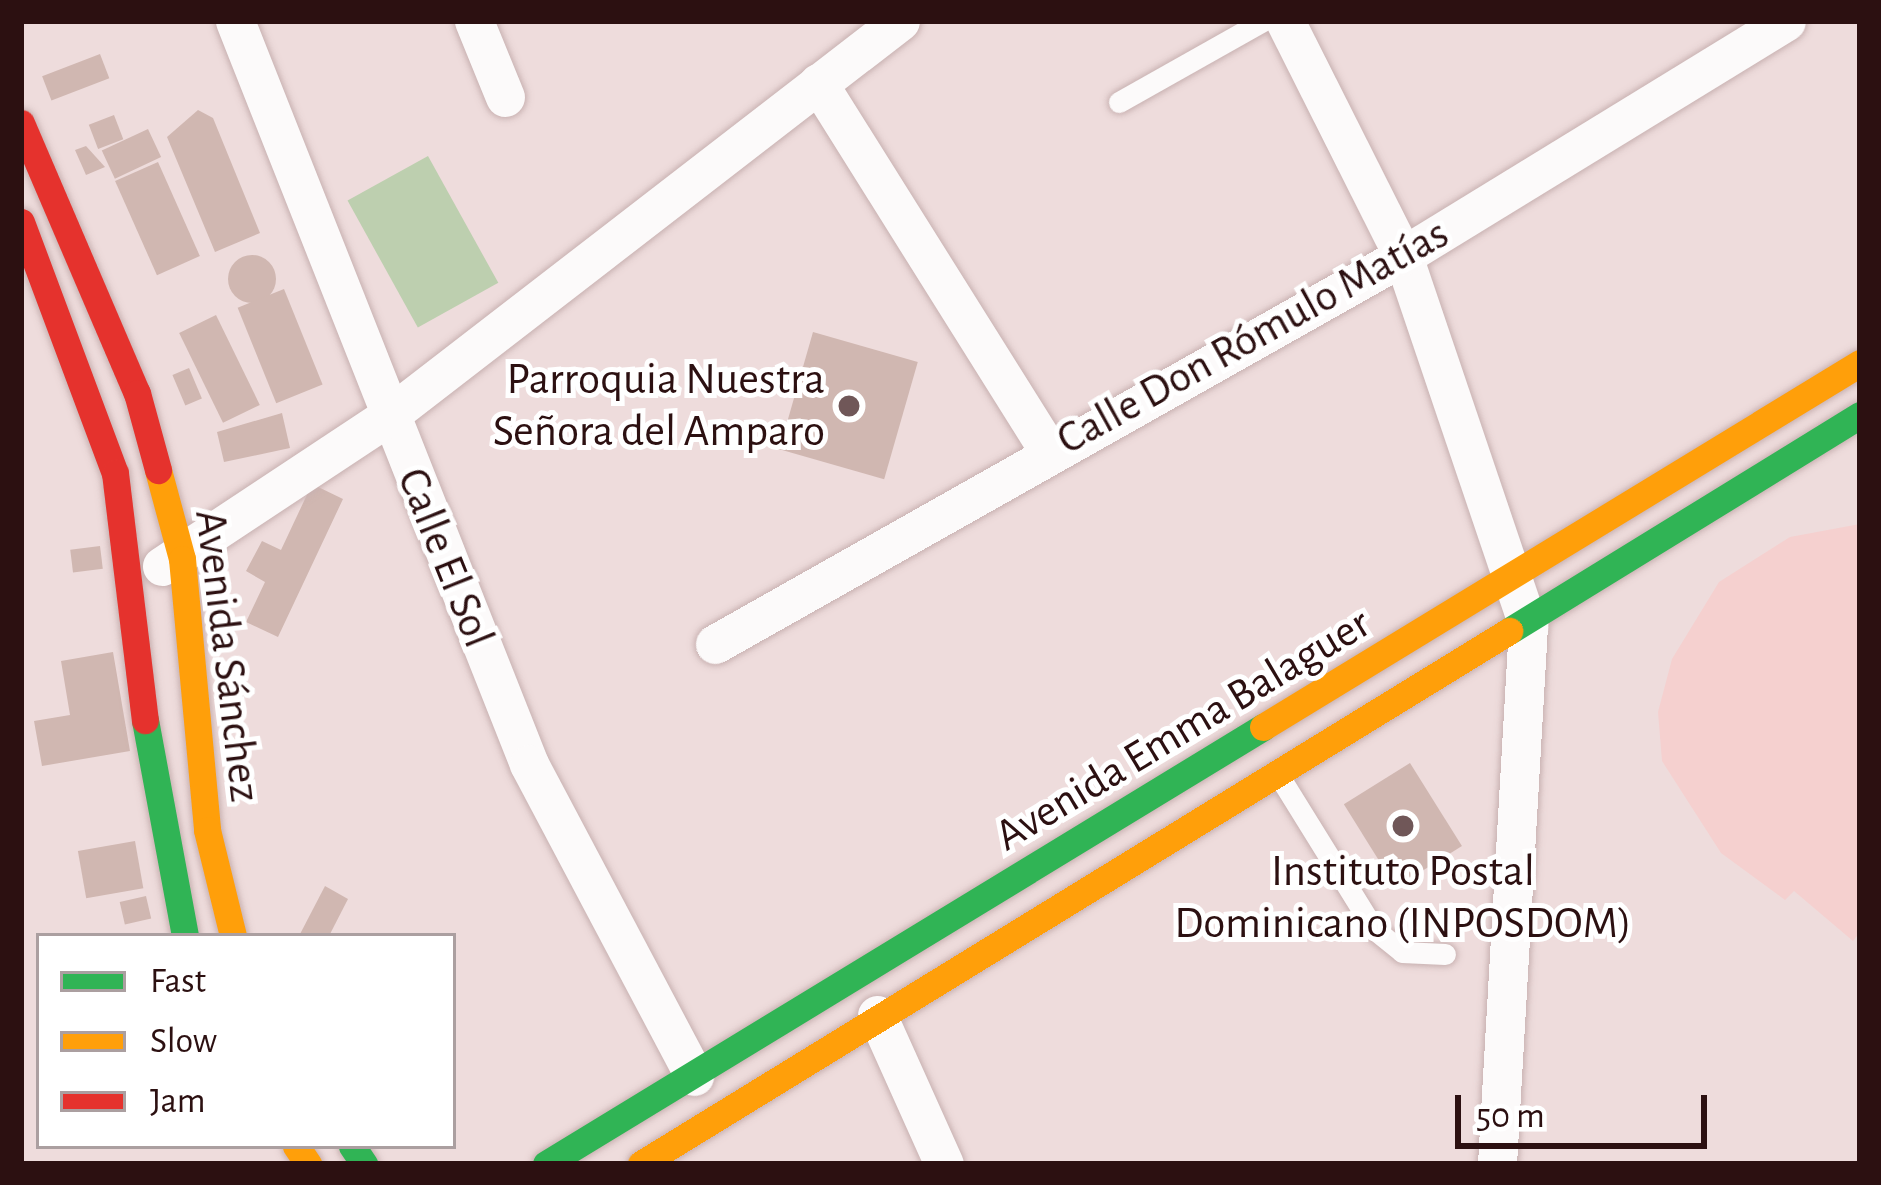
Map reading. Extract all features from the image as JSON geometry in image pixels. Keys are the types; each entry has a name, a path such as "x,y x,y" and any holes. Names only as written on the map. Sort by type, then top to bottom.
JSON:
{"street":[{"name":"Calle El Sol","path":"235,21 387,417 548,804 694,1076"},
{"path":"474,21 505,97"},
{"path":"135,577 182,559 387,417 900,21"},
{"path":"1285,21 1402,256 1519,578 1528,626 1497,1164"},
{"name":"Calle Don Rómulo Matías","path":"715,644 1049,451 1402,256 1776,24"},
{"path":"818,83 1049,451"},
{"name":"Avenida Sánchez","path":"21,123 137,393 182,559 207,830 232,933"},
{"name":"Avenida Sánchez","path":"21,222 93,394 135,577 160,843 184,933"},
{"name":"Avenida Emma Balaguer","path":"546,1164 1519,578 1860,363"},
{"name":"Avenida Emma Balaguer","path":"641,1164 878,1015 1528,626 1860,415"},
{"path":"857,976 944,1164"}],"lane":[{"path":"1119,102 1263,21"},
{"path":"1278,775 1374,929 1402,952 1445,954"}],"shaded area":[{"path":"1860,524 1860,932 1853,941 1794,891 1785,900 1721,853 1662,761 1658,712 1672,659 1719,582 1790,537"}],"green space":[{"path":"428,156 498,283 418,327 348,201"}],"building":[{"path":"100,54 109,78 51,100 42,76"},
{"path":"198,110 213,118 260,233 215,252 167,137"},
{"path":"114,115 123,139 98,149 89,125"},
{"path":"148,129 161,157 115,179 102,151"},
{"path":"86,146 105,167 86,175 75,150"},
{"path":"158,162 200,256 157,275 115,181"},
{"path":"252,255 269,262 276,279 269,296 252,303 235,296 228,279 235,262"},
{"path":"284,289 323,384 276,403 238,308"},
{"path":"216,315 260,405 223,423 179,333"},
{"name":"Parroquia Nuestra Señora del Amparo","path":"813,332 918,362 884,479 779,449"},
{"path":"189,368 202,398 185,405 172,375"},
{"path":"282,413 290,448 224,462 217,432"},
{"path":"312,484 343,499 278,637 246,622 265,582 246,571 262,541 281,550"},
{"path":"100,546 103,569 73,572 70,550"},
{"path":"113,652 130,751 42,766 34,721 70,715 61,661"},
{"name":"Instituto Postal Dominicano (INPOSDOM)","path":"1410,763 1462,846 1396,887 1344,804"},
{"path":"135,841 143,888 86,898 78,851"},
{"path":"325,886 348,899 331,933 301,933"},
{"path":"146,896 151,918 125,924 120,902"}],"traffic: fast":[{"path":"1509,631 1860,415"},
{"path":"145,720 184,933"},
{"path":"546,1164 1263,727"},
{"path":"354,1149 364,1164"}],"traffic: slow":[{"path":"1263,727 1860,363"},
{"path":"158,470 182,559 207,830 232,933"},
{"path":"641,1164 1509,631"},
{"path":"298,1149 308,1164"}],"traffic: jam":[{"path":"21,123 137,393 158,470"},
{"path":"21,222 115,473 145,720"}],"place":[{"name":"Parroquia Nuestra Señora del Amparo","path":"849,406"},
{"name":"Instituto Postal Dominicano (INPOSDOM)","path":"1403,826"}]}
